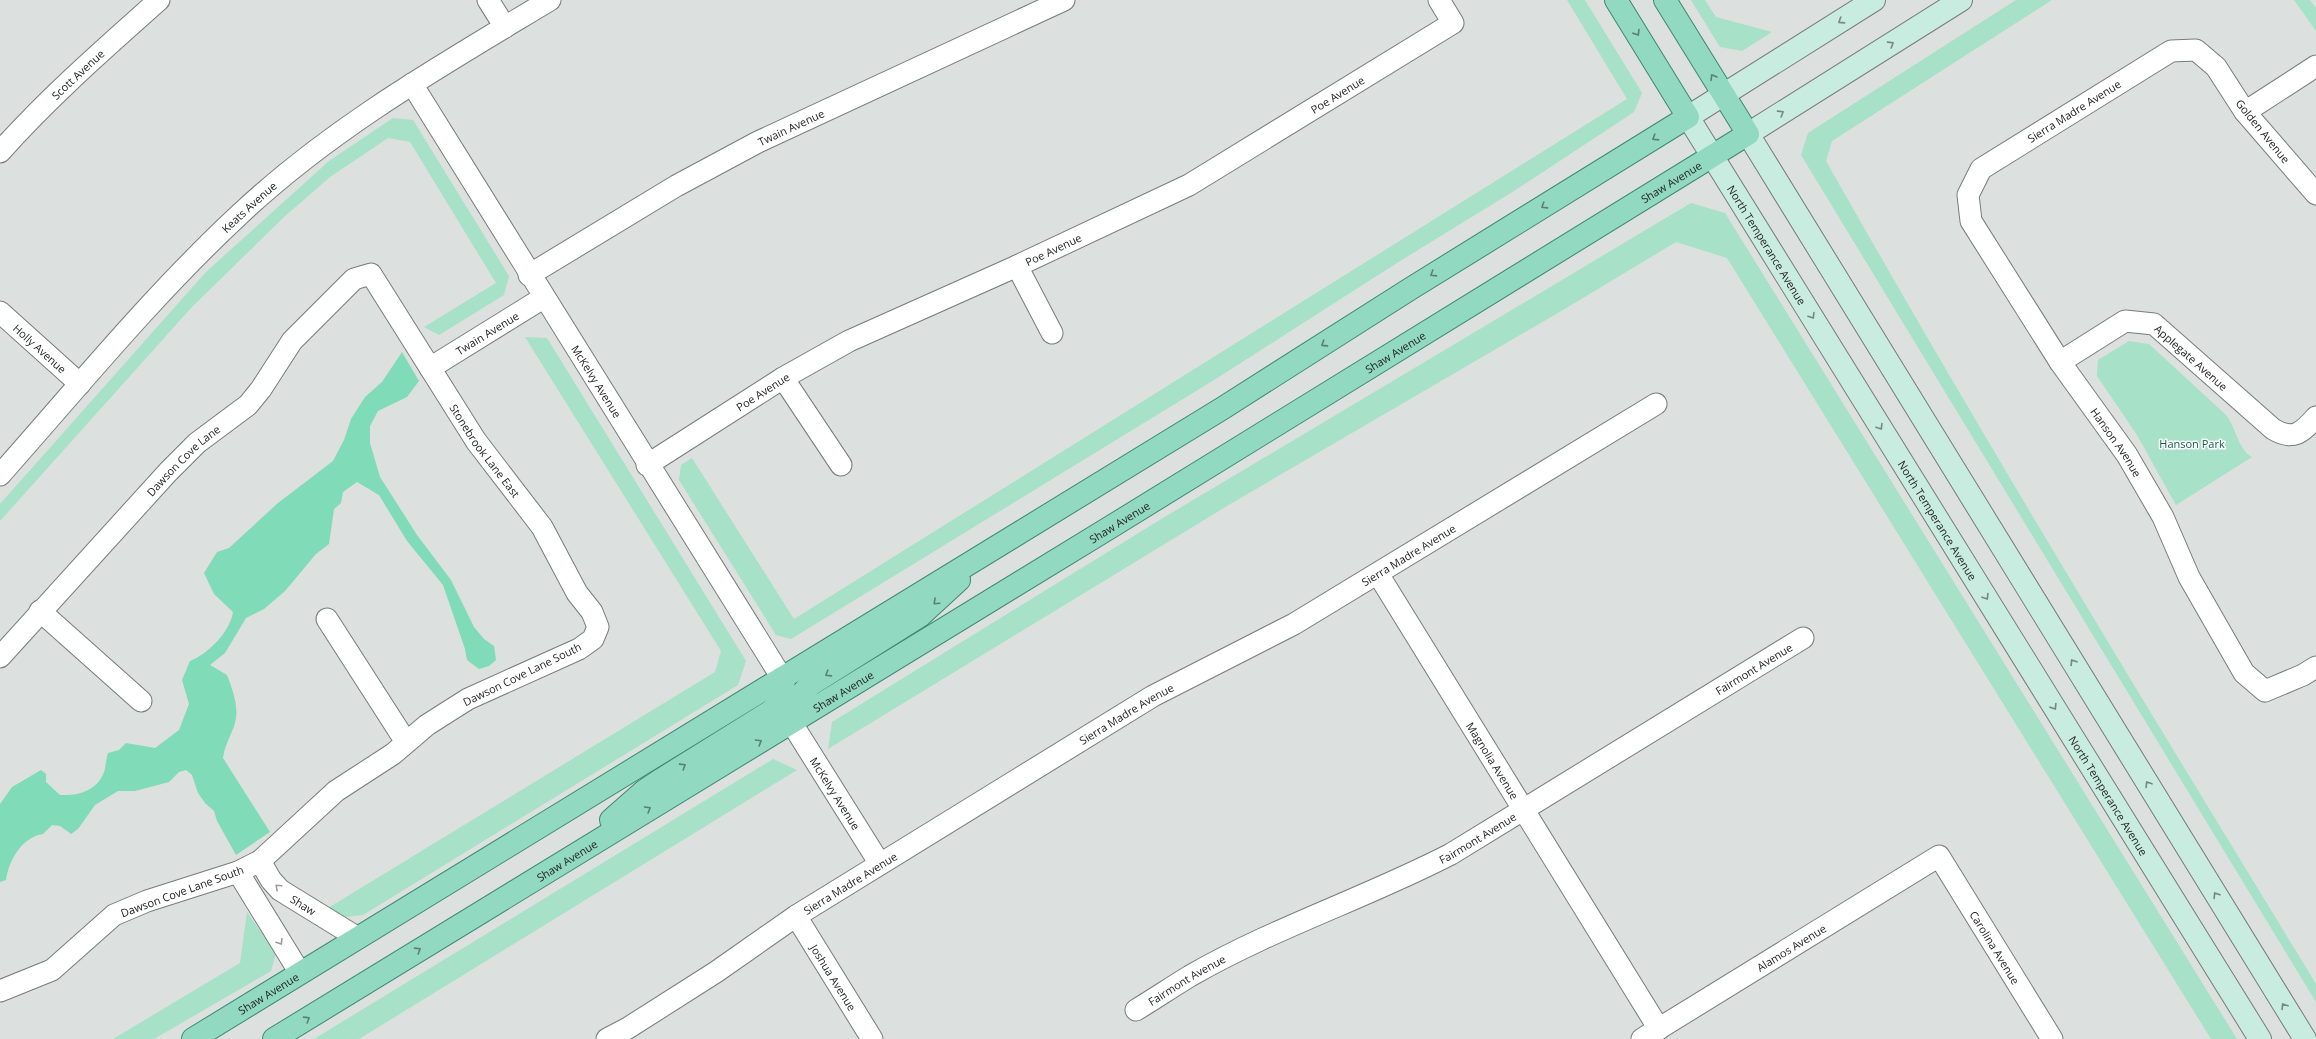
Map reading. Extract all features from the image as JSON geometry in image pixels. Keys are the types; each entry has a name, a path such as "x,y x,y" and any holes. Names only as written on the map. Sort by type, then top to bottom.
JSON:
{"main road":[{"name":"North Temperance Avenue","path":"1616,0 2260,1039"},
{"path":"1665,0 2305,1039"},
{"name":"Shaw Avenue","path":"193,1039 995,546 1223,408 1410,289 1724,95 1874,0"},
{"name":"Shaw Avenue","path":"274,1039 1748,134 1961,0"},
{"path":"791,722 796,703 810,684 920,616 995,546"},
{"path":"577,852 644,791 771,711 782,696 785,688 782,678"}],"street":[{"name":"Scott Avenue","path":"0,152 24,125 93,58 159,0"},
{"path":"488,0 505,27"},
{"name":"Keats Avenue","path":"0,475 158,294 240,214 317,149 412,84 550,0"},
{"name":"Twain Avenue","path":"529,275 676,186 758,142 1064,0"},
{"name":"Poe Avenue","path":"647,464 783,378 849,341 1017,266 1189,185 1453,23 1439,0"},
{"name":"Golden Avenue","path":"2196,50 2216,67 2245,112 2316,194"},
{"name":"Sierra Madre Avenue","path":"1968,195 1981,169 2171,51 2196,50"},
{"path":"2245,112 2316,66"},
{"name":"McKelvy Avenue","path":"412,84 543,298 782,678"},
{"name":"Hanson Avenue","path":"1968,195 1971,221 2060,362 2127,455 2163,517 2189,577 2244,673 2265,691 2303,675 2316,667"},
{"path":"1017,266 1052,333"},
{"name":"Stonebrook Lane East","path":"371,274 476,441 542,527 577,593 592,612 598,627"},
{"name":"Dawson Cove Lane","path":"0,657 40,611 168,472 197,443 248,405 261,389 292,341 354,279 371,274"},
{"name":"Twain Avenue","path":"430,368 543,298"},
{"name":"Holly Avenue","path":"0,312 80,384"},
{"name":"Applegate Avenue","path":"2060,362 2125,321 2154,324 2273,429 2283,435 2294,435 2305,428 2316,417"},
{"path":"783,378 841,465"},
{"name":"Sierra Madre Avenue","path":"607,1039 628,1028 716,972 796,916 1153,696 1294,624 1656,404"},
{"name":"Magnolia Avenue","path":"1378,574 1524,810 1650,1034"},
{"path":"40,611 141,701"},
{"path":"327,619 406,742"},
{"name":"Dawson Cove Lane South","path":"0,991 52,970 114,915 147,901 238,872 260,861 336,791 393,754 427,725 468,699 579,649 593,639 598,627"},
{"name":"Fairmont Avenue","path":"1136,1010 1190,976 1257,943 1400,880 1451,854 1803,638"},
{"name":"McKelvy Avenue","path":"791,722 880,864"},
{"name":"Alamos Avenue","path":"1650,1034 1939,856"},
{"name":"Carolina Avenue","path":"1939,856 2052,1039"},
{"name":"Shaw","path":"260,861 271,880 280,890 358,938"},
{"path":"238,872 300,973"},
{"name":"Joshua Avenue","path":"796,916 872,1039"}],"green space":[{"path":"1567,0 1585,0 1642,93 1634,112 1514,191 1400,261 1214,380 791,639 776,635 679,480 681,465 692,458 794,619 1627,99"},
{"path":"1691,0 1705,0 1716,17 1772,32 1742,51 1720,47"},
{"path":"2016,0 2052,0 1832,141 1826,161 2006,472 2316,984 2316,1002 1801,155 1808,133"},
{"path":"2294,0 2310,0 2316,8 2316,31"},
{"path":"393,118 413,120 509,276 504,295 439,335 424,327 496,283 410,142 388,138 330,177 284,217 191,308 0,521 0,504 206,272 329,161"},
{"path":"1691,203 1725,213 2237,1039 2211,1039 1727,258 1676,242 1563,310 1232,503 828,749 832,722 1163,518"},
{"path":"525,337 547,338 746,661 738,685 363,915 345,917 328,908 715,672 721,651"},
{"name":"Hanson Park","path":"2129,341 2149,344 2226,415 2243,449 2252,457 2176,505 2137,435 2097,376 2098,360"},
{"path":"773,759 797,770 359,1039 314,1039"},
{"path":"247,912 276,953 271,971 154,1039 113,1039 240,963"}],"shaded area":[{"path":"402,352 419,381 407,397 378,411 370,426 370,443 380,477 417,535 451,580 474,627 484,639 494,646 496,660 489,666 479,669 467,660 465,649 443,585 407,541 379,495 357,482 343,492 341,503 334,509 329,544 316,554 285,591 264,609 246,618 225,653 210,665 227,675 233,691 236,707 235,723 223,758 270,832 236,855 217,821 214,811 205,803 198,793 192,775 186,770 179,772 169,782 135,791 118,791 95,805 78,829 71,834 60,826 52,825 43,834 36,836 23,845 13,857 6,880 0,882 0,804 12,787 41,770 46,774 46,782 60,795 86,791 97,784 101,778 105,770 108,753 119,750 126,743 155,748 179,730 189,704 182,680 190,661 211,648 228,627 233,612 214,594 204,573 217,552 229,548 278,503 333,461 344,440 351,419 365,397 382,382"}]}
